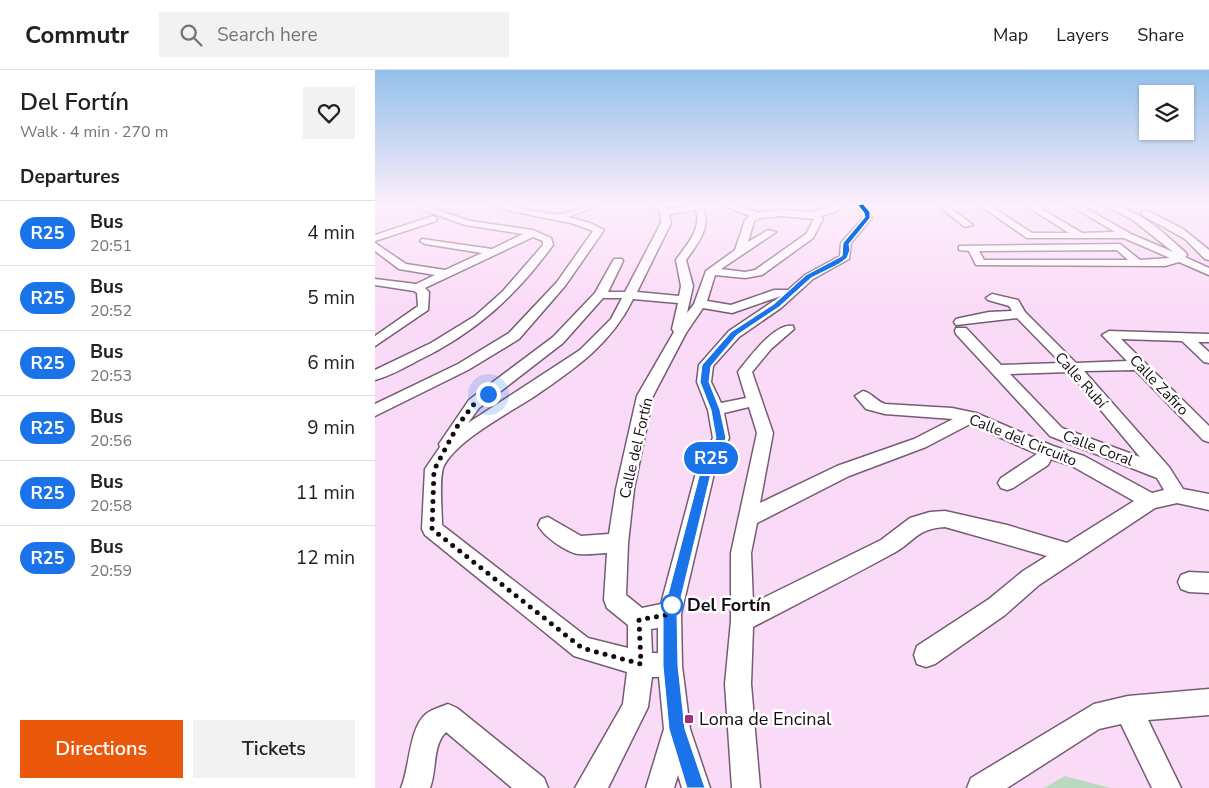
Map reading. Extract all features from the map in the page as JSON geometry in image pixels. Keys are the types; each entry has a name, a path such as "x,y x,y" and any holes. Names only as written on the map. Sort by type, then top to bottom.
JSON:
{"street":[{"path":"419,289 519,239"},
{"path":"375,375 409,360 481,316 503,296 548,245 548,240 544,239"},
{"path":"375,412 463,367 514,336 561,284 593,239"},
{"path":"443,456 463,435 585,353 616,321 658,239"},
{"path":"693,302 681,260 698,239"},
{"path":"740,251 744,239"},
{"path":"711,271 760,239"},
{"path":"711,271 745,275 759,273 807,239"},
{"path":"696,788 677,729 671,666 670,614 707,465 721,438 716,410 704,382 707,365 734,334 777,305 788,293 809,277 845,257 846,243 849,239"},
{"path":"1135,239 1209,272"},
{"path":"1164,239 1192,264"},
{"path":"1190,239 1207,252"},
{"path":"425,240 495,252"},
{"path":"375,246 403,267 447,274"},
{"path":"967,261 961,248 1120,247 1137,263"},
{"path":"972,248 980,263 1165,263 1179,259"},
{"path":"375,257 386,253"},
{"path":"618,262 600,294 558,340 474,404 458,425 434,470 432,529 582,648 641,664 671,666"},
{"name":"Calle del Fortín","path":"639,620 615,600 618,543 625,489 645,396 711,271"},
{"path":"375,282 419,289 423,292 424,307 375,342"},
{"path":"600,294 631,295 693,302 732,309 778,292 788,293"},
{"name":"Calle Rubí","path":"992,298 1014,303 1020,314 1072,367 1163,472 1177,495"},
{"name":"Calle Coral","path":"1020,314 989,316 961,326 997,370 1056,432 1163,472"},
{"path":"745,788 738,684 742,621 741,553 765,433 745,372 766,346 788,329"},
{"name":"Calle Zafiro","path":"1187,338 1109,334 1209,436"},
{"path":"1187,338 1209,338"},
{"path":"1187,338 1209,358"},
{"path":"997,370 1139,365"},
{"name":"Calle del Circuito","path":"863,396 871,405 885,410 952,413 969,417 1047,451 1078,461 1150,501"},
{"path":"716,410 754,401"},
{"path":"747,519 843,471 920,443 969,417"},
{"path":"1007,483 1042,460 1047,451"},
{"path":"926,655 997,607 1031,578 1067,553 1150,501 1177,495 1209,502"},
{"path":"742,621 888,546 917,524 930,520 945,520 1007,534 1067,553"},
{"path":"548,525 578,545 618,543"},
{"path":"589,788 598,778 635,707 641,664 639,620 670,614"},
{"path":"981,788 1094,717 1128,708 1209,702"},
{"path":"1128,708 1167,788"},
{"path":"415,788 429,728 439,720 448,717 534,788"},
{"path":"660,788 677,729"}],"green space":[{"path":"1065,776 1110,788 1044,788"}],"bus line":[{"name":"R25","path":"696,788 677,729 671,666 670,614 707,465 721,438 716,410 704,382 707,365 734,334 777,305 788,293 809,277 823,271 845,257 846,243 850,239"}],"place":[{"name":"Del Fortín","path":"672,605"},
{"name":"Loma de Encinal","path":"689,719"}],"route":[{"path":"488,394 474,404 458,425 445,446 443,456 434,470 432,529 582,648 641,664 639,620 670,614 672,605"}]}
